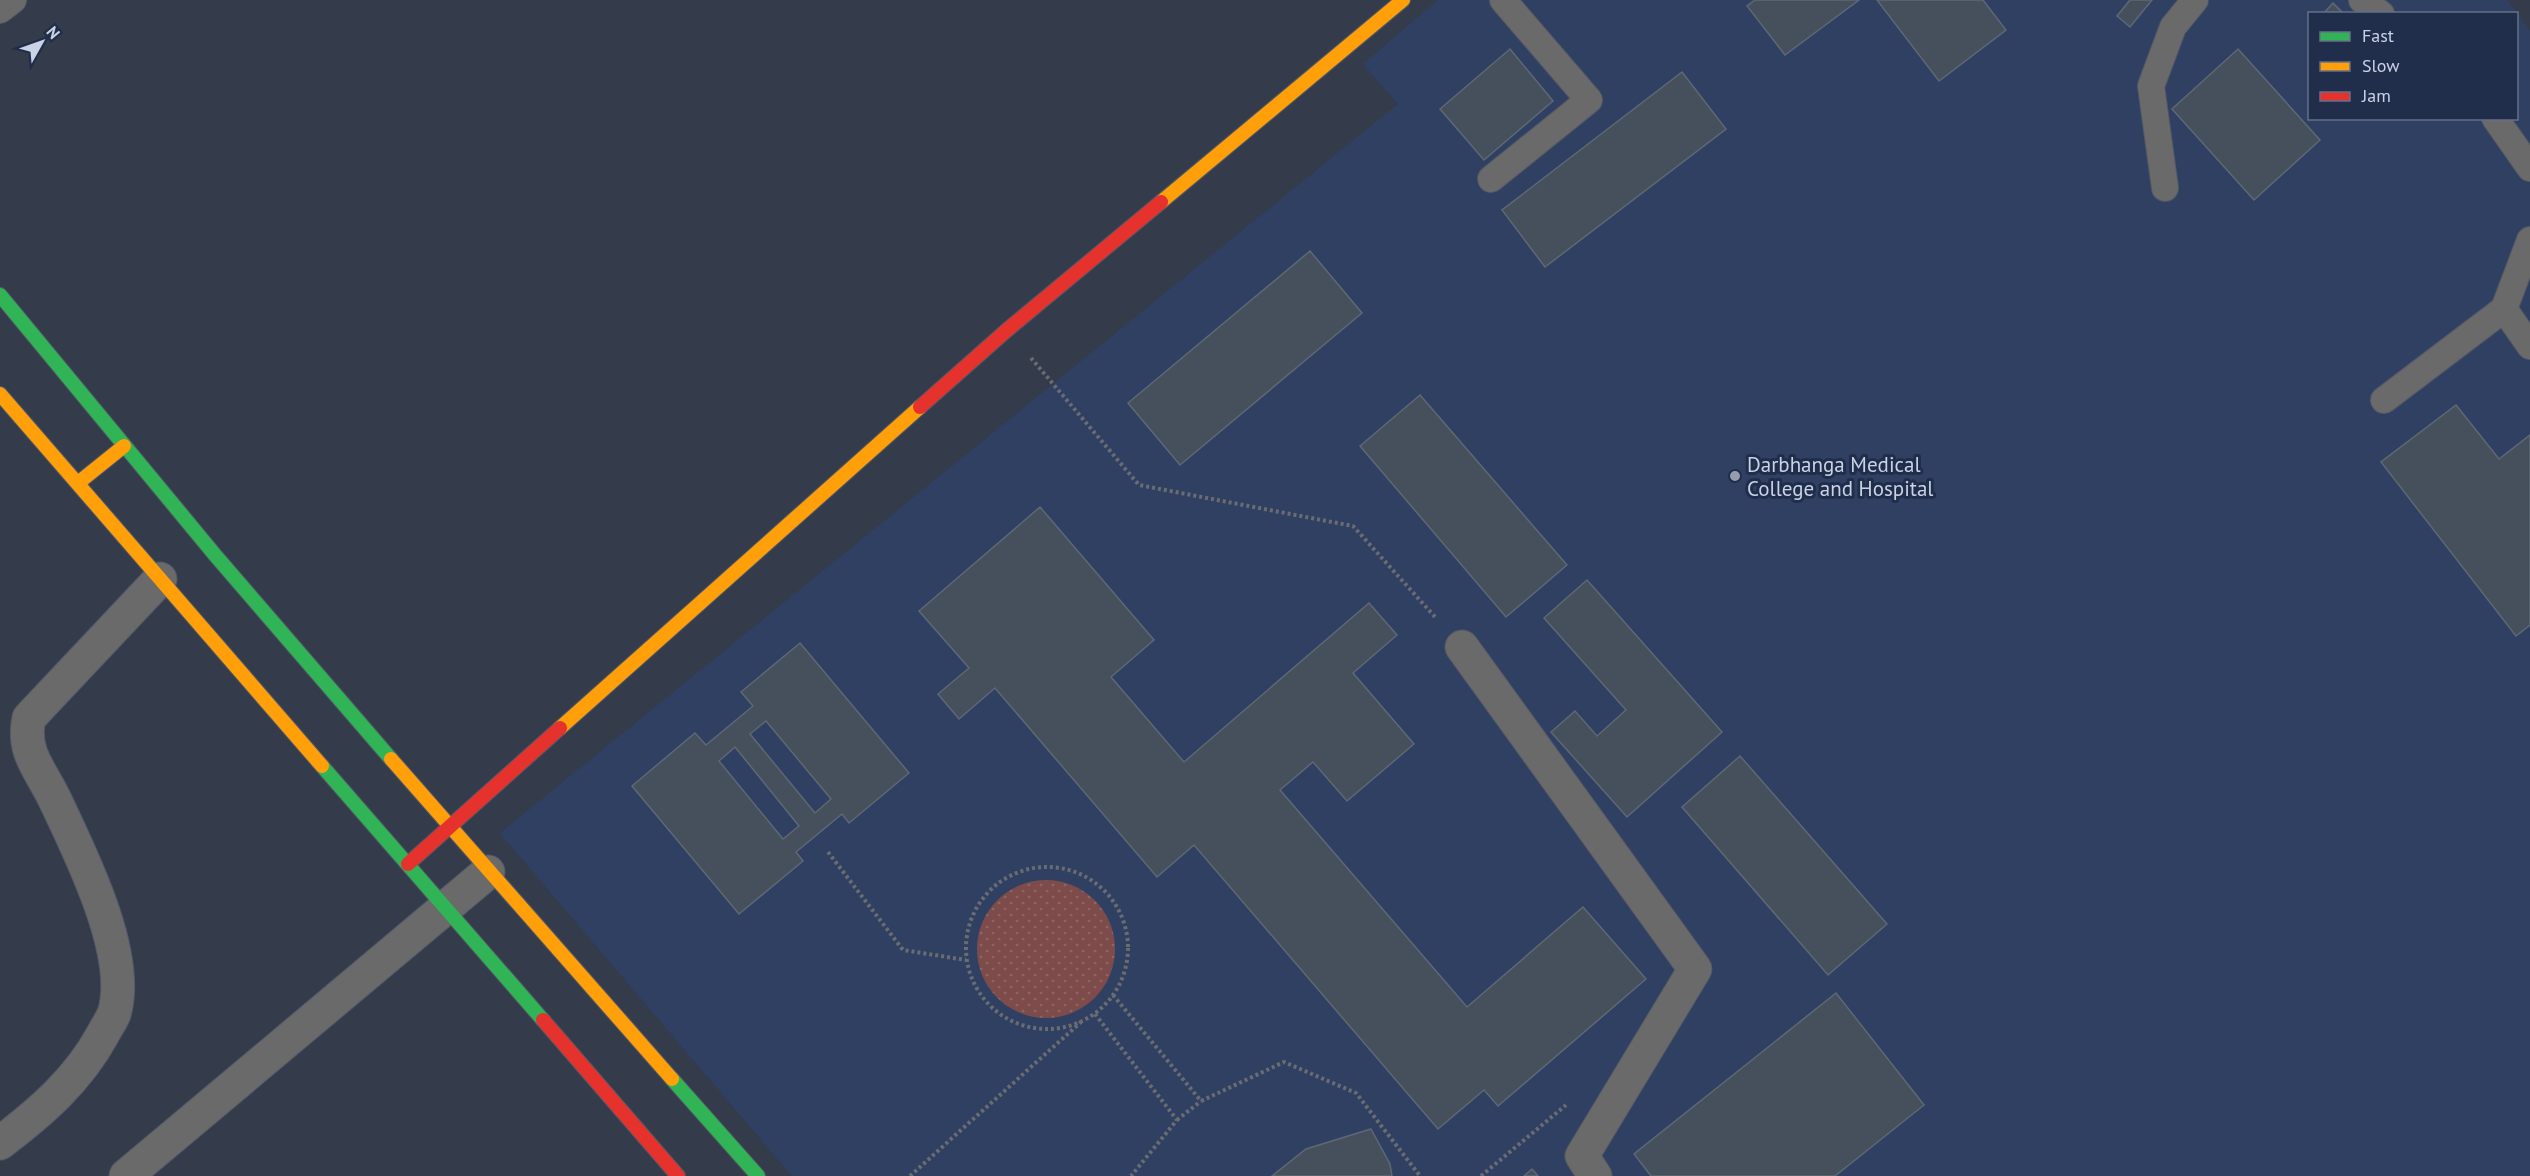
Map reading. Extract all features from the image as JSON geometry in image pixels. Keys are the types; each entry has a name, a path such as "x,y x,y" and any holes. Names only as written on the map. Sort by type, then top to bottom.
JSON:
{"street":[{"path":"408,864 1007,330 1404,0"},
{"path":"0,295 215,555 488,872 758,1176"},
{"path":"0,394 678,1176"},
{"path":"78,483 124,446"},
{"path":"0,1143 26,1124 68,1085 94,1050 114,1014 118,977 111,937 90,880 55,800 30,754 25,734 29,718 160,579"},
{"path":"1462,647 1695,969 1582,1156 1595,1176"},
{"path":"126,1176 488,872"}],"lane":[{"path":"0,10 12,0"},
{"path":"1491,179 1589,100 1503,0"},
{"path":"2164,188 2151,86 2173,27 2195,0"},
{"path":"2362,0 2378,12"},
{"path":"2497,120 2530,168"},
{"path":"2384,400 2504,309 2530,240"},
{"path":"2504,309 2530,346"}],"path":[{"path":"1007,330 1139,485 1353,526 1462,647"},
{"path":"828,852 903,950 966,960"},
{"path":"1046,866 1071,870 1104,890 1119,911 1127,935 1127,960 1124,973 1113,995 1095,1014 1060,1028 1047,1029 1022,1025 1010,1020 990,1005 979,992 966,960 966,935 969,922 980,900 999,882 1021,870 1046,866"},
{"path":"1113,995 1201,1101"},
{"path":"1095,1014 1177,1120"},
{"path":"910,1176 1084,1020"},
{"path":"1131,1176 1177,1120 1201,1101 1284,1062 1356,1093 1420,1176"}],"shaded area":[{"name":"Darbhanga Medical College and Hospital","path":"1438,0 2507,0 2516,12 2308,12 2308,120 2518,120 2518,15 2530,31 2530,1176 792,1176 500,833 1398,104 1363,64"},
{"path":"1046,880 1072,886 1084,892 1094,901 1103,911 1109,923 1115,949 1109,975 1103,987 1094,997 1084,1006 1072,1012 1046,1018 1020,1012 1008,1006 998,997 989,987 983,975 977,949 983,923 989,911 998,901 1008,892 1020,886"}],"building":[{"path":"1755,0 1859,0 1785,55 1747,6"},
{"path":"1877,0 1983,0 2006,30 1939,81"},
{"path":"2130,0 2152,0 2130,27 2117,16"},
{"path":"2333,3 2342,12 2325,12"},
{"path":"1510,49 1553,101 1484,160 1440,109"},
{"path":"2238,49 2320,140 2254,200 2172,109"},
{"path":"1682,72 1726,129 1545,267 1502,210"},
{"path":"1310,251 1362,313 1180,465 1128,403"},
{"path":"1420,395 1567,565 1506,617 1360,446"},
{"path":"2456,405 2499,459 2530,435 2530,625 2516,636 2381,462"},
{"path":"1040,507 1154,640 1111,677 1184,762 1369,603 1397,635 1353,673 1414,744 1347,801 1313,762 1280,790 1467,1007 1583,907 1646,979 1498,1106 1484,1090 1438,1129 1194,845 1157,877 995,688 959,719 938,694 969,668 919,611"},
{"path":"1587,580 1722,732 1627,817 1551,732 1575,711 1597,736 1626,710 1544,618"},
{"path":"800,643 909,773 849,823 842,814 796,852 803,861 739,914 632,786 695,733 706,745 753,706 741,692","holes":["766,721 831,799 815,813 750,734","735,747 799,826 783,839 719,761"]},
{"path":"1740,756 1887,924 1828,975 1682,807"},
{"path":"1836,993 1924,1105 1835,1176 1651,1176 1634,1154"},
{"path":"1371,1129 1390,1164 1392,1176 1272,1176 1306,1149"},
{"path":"1532,1169 1538,1176 1524,1176"}],"traffic: fast":[{"path":"0,295 215,555 391,759"},
{"path":"322,766 543,1020"},
{"path":"672,1079 758,1176"}],"traffic: slow":[{"path":"1161,202 1403,0"},
{"path":"0,394 322,766"},
{"path":"560,728 920,407"},
{"path":"78,483 124,446"},
{"path":"391,759 672,1079"}],"traffic: jam":[{"path":"920,407 1007,330 1161,202"},
{"path":"408,864 560,728"},
{"path":"543,1020 678,1176"}],"place":[{"name":"Darbhanga Medical College and Hospital","path":"1735,476"}]}
